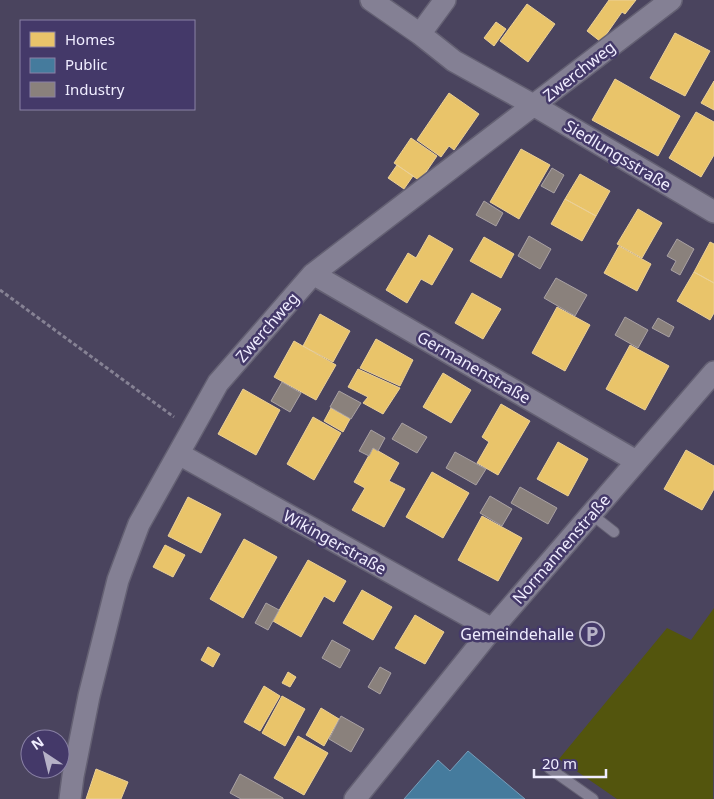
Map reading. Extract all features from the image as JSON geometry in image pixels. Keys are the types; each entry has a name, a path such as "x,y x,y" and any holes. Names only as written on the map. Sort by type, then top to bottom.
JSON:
{"street":[{"name":"Siedlungsstraße","path":"371,0 420,34 454,61 714,212"},
{"path":"420,34 444,0"},
{"name":"Zwerchweg","path":"70,799 89,696 118,580 138,524 218,382 312,274 534,106 670,0"},
{"name":"Germanenstraße","path":"312,274 636,460"},
{"name":"Normannenstraße","path":"355,799 492,630 636,460 714,372"},
{"name":"Wikingerstraße","path":"179,454 492,630"}],"lane":[{"path":"591,514 614,532"},
{"path":"549,768 593,799"}],"path":[{"path":"0,290 190,430"}],"shaded area":[{"path":"714,608 713,799 617,799 559,759 667,628 691,640"}],"building: Homes":[{"path":"609,0 636,0 625,14 622,12 601,42 587,31"},
{"path":"527,4 555,24 528,62 500,41"},
{"path":"496,22 506,29 494,46 484,38"},
{"path":"675,33 710,51 685,96 650,78"},
{"path":"615,79 680,116 658,156 592,120"},
{"path":"714,81 714,110 701,103"},
{"path":"449,93 479,114 454,150 449,146 441,157 417,140"},
{"path":"696,112 714,122 714,155 701,177 669,158"},
{"path":"411,138 437,156 420,181 394,163"},
{"path":"521,149 550,165 519,219 490,202"},
{"path":"397,165 413,176 404,189 388,178"},
{"path":"580,174 610,191 596,216 565,199"},
{"path":"565,199 596,216 582,241 551,224"},
{"path":"638,209 662,223 642,258 617,244"},
{"path":"429,235 453,249 432,285 421,279 407,303 386,290 408,253 416,258"},
{"path":"484,237 514,254 501,278 470,261"},
{"path":"710,242 714,244 714,283 694,272"},
{"path":"619,246 651,264 637,291 604,273"},
{"path":"694,272 714,283 714,313 710,320 677,301"},
{"path":"472,293 501,309 483,339 455,323"},
{"path":"557,307 590,325 565,371 532,353"},
{"path":"320,314 350,331 333,362 303,346"},
{"path":"376,339 413,360 400,386 360,368"},
{"path":"294,341 336,365 316,400 274,377"},
{"path":"630,345 669,366 645,410 606,389"},
{"path":"358,369 400,388 383,414 363,403 368,397 348,387"},
{"path":"443,373 471,390 451,423 423,407"},
{"path":"243,389 280,410 256,455 218,434"},
{"path":"501,404 530,421 498,475 477,463 489,442 482,437"},
{"path":"331,408 350,419 343,432 324,421"},
{"path":"313,417 341,433 314,480 287,464"},
{"path":"558,442 588,459 568,496 537,479"},
{"path":"373,448 399,463 389,481 405,489 384,527 352,510 365,488 354,482"},
{"path":"686,450 714,466 714,489 702,510 664,489"},
{"path":"432,472 469,493 443,538 406,517"},
{"path":"188,497 221,514 201,553 168,536"},
{"path":"482,516 522,538 498,581 458,560"},
{"path":"244,539 277,557 243,618 210,599"},
{"path":"165,545 185,555 173,577 153,567"},
{"path":"308,560 346,581 334,602 324,596 301,637 273,621"},
{"path":"362,590 392,607 373,640 343,623"},
{"path":"415,615 444,632 425,664 395,648"},
{"path":"208,647 220,654 213,667 201,660"},
{"path":"288,672 296,677 290,687 282,683"},
{"path":"264,686 280,696 260,731 244,722"},
{"path":"282,696 305,709 285,746 262,733"},
{"path":"321,708 339,719 324,746 306,735"},
{"path":"298,736 328,753 304,795 274,778"},
{"path":"96,769 128,782 121,799 86,799"}],"building: Public":[{"path":"468,751 525,799 404,799 438,760 450,771"}],"building: Industry":[{"path":"552,168 564,175 554,193 541,186"},
{"path":"484,201 503,213 496,226 476,215"},
{"path":"529,236 551,249 540,269 518,256"},
{"path":"677,239 694,249 680,275 671,270 676,261 667,256"},
{"path":"556,278 587,295 575,316 544,298"},
{"path":"625,317 648,330 638,348 615,335"},
{"path":"658,318 674,327 669,337 652,328"},
{"path":"282,382 301,393 290,412 271,401"},
{"path":"339,391 361,403 351,419 330,407"},
{"path":"402,423 427,437 417,453 392,439"},
{"path":"371,430 385,438 378,451 373,448 369,456 359,451"},
{"path":"455,452 486,469 476,485 446,468"},
{"path":"520,487 557,508 548,524 511,503"},
{"path":"490,496 512,509 502,526 480,513"},
{"path":"266,603 279,610 268,630 255,623"},
{"path":"332,640 350,650 340,668 322,658"},
{"path":"380,667 391,673 380,694 368,687"},
{"path":"341,716 364,729 351,752 329,739"},
{"path":"240,774 283,799 241,799 230,793"}],"place":[{"name":"Gemeindehalle","path":"592,634"}]}
